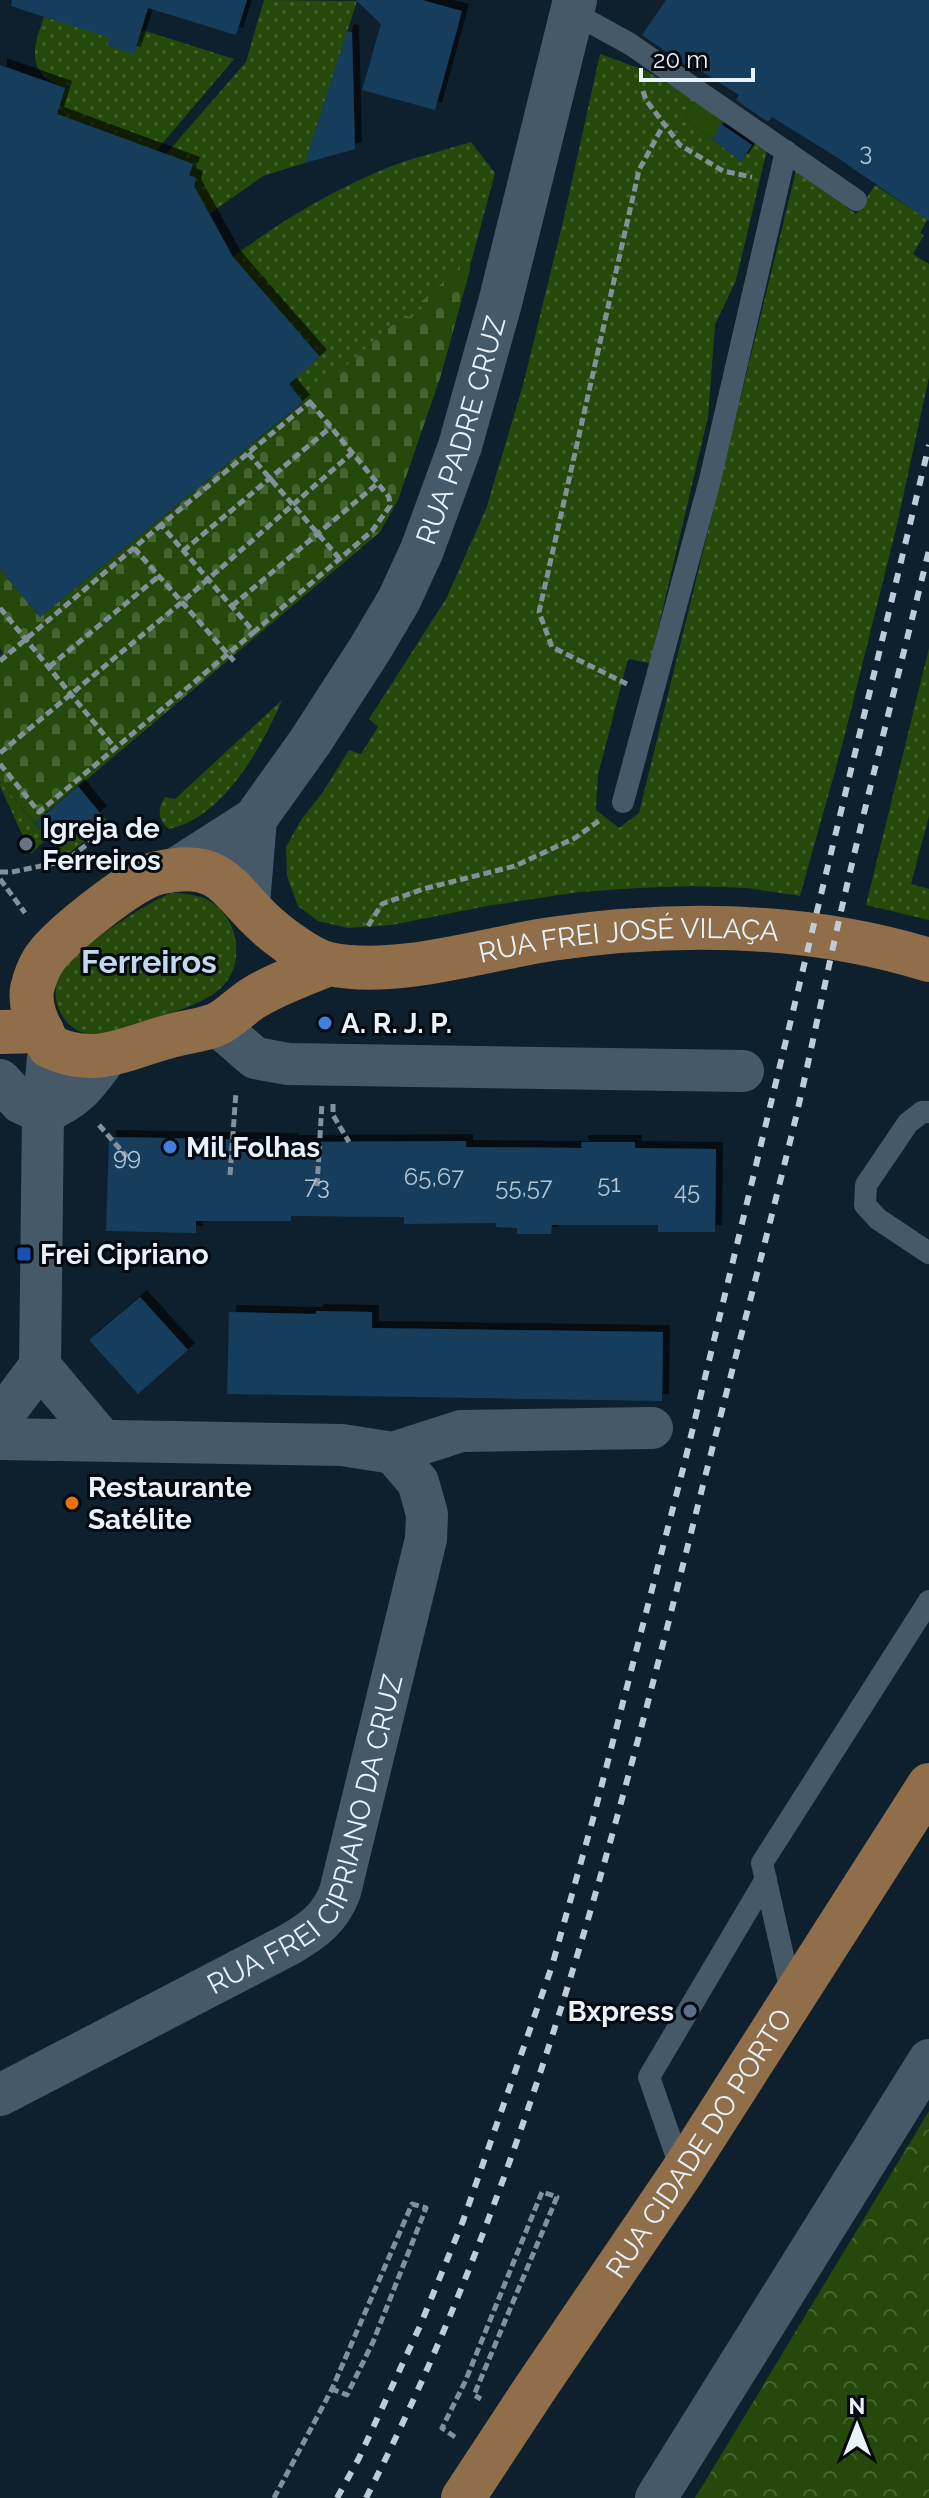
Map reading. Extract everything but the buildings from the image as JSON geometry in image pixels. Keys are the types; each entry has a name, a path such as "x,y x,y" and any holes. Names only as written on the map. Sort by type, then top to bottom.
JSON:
{"main road":[{"name":"RUA FREI JOSÉ VILAÇA","path":"177,869 208,872 232,887 253,911 305,953 328,964 368,967 413,964 599,933 686,928 783,932 852,941 929,960"},
{"path":"30,1036 32,986 43,961 64,936 151,875 177,869"},
{"path":"234,1012 263,974 264,948 253,911"},
{"path":"0,977 43,961"},
{"name":"RUA FREI JOSÉ VILAÇA","path":"30,1036 64,1054 83,1057 108,1055 234,1012 274,986 328,964"},
{"name":"RUA CIDADE DO PORTO","path":"463,2498 793,2001 915,1830 929,1785"}],"street":[{"name":"RUA PADRE CRUZ","path":"177,869 255,819 310,742 370,649 399,600 422,550 460,446 500,303 564,4"},
{"path":"253,911 255,819"},
{"path":"234,1012 255,1058 288,1064 743,1071"},
{"path":"0,1419 40,1366 43,1113 30,1036"},
{"path":"0,1080 21,1103 43,1113 67,1103 83,1089 108,1055"},
{"path":"40,1366 102,1440"},
{"path":"0,1439 342,1445 393,1453 461,1431 652,1428"},
{"name":"RUA FREI CIPRIANO DA CRUZ","path":"0,2095 299,1939 324,1921 334,1906 340,1892 426,1539 427,1514 418,1482 393,1453"},
{"path":"656,2498 929,2060"}],"lane":[{"path":"564,4 630,44 856,200"},
{"path":"623,802 710,480 786,151"},
{"path":"929,1112 922,1112 908,1123 866,1185 865,1205 878,1219 929,1253"},
{"path":"793,2001 762,1863 929,1601"},
{"path":"682,2172 649,2077 766,1879"}],"path":[{"path":"630,44 646,100 680,145 723,171 778,182"},
{"path":"651,697 552,647 539,612 639,170 664,124"},
{"path":"0,661 310,402 389,497 387,513 372,531 39,812 0,764"},
{"path":"183,551 331,427"},
{"path":"0,753 182,602 352,452"},
{"path":"248,453 339,559"},
{"path":"231,606 378,483"},
{"path":"161,525 254,632"},
{"path":"134,548 234,661"},
{"path":"49,667 159,576"},
{"path":"0,608 115,748"},
{"path":"367,927 382,904 423,889 515,866 575,838 623,802"},
{"path":"0,872 65,861 117,822"},
{"path":"0,879 25,913"},
{"path":"230,1175 237,1083"},
{"path":"333,1100 333,1115 349,1142"},
{"path":"317,1186 322,1101"},
{"path":"111,1140 127,1157"},
{"path":"460,2440 442,2428 465,2382 542,2192 557,2197 474,2395 485,2401"},
{"path":"274,2498 332,2389 412,2204 426,2208 373,2342 347,2395 332,2389"}],"green space":[{"path":"264,0 357,1 305,163 263,176 209,214 192,192 196,178 166,154 246,62"},
{"path":"44,17 111,33 134,53 142,30 234,59 156,151 57,114 65,88 44,76 35,59"},
{"path":"600,54 647,71 694,100 684,118 741,161 755,142 767,150 736,280 715,325 708,417 650,663 628,659 598,775 596,810 619,828 639,813 796,171 856,214 875,185 929,217 920,233 924,235 913,254 929,264 929,377 897,525 842,746 800,896 747,888 638,888 579,892 392,925 348,928 318,921 298,906 287,876 286,847 349,750 361,754 378,727 369,719 446,599 486,509 523,385"},
{"path":"694,100 724,120 712,139 684,118"},
{"path":"471,142 495,173 440,378 311,396 303,402 289,384 233,257 304,209 342,188 404,162"},
{"path":"468,264 470,270 440,378 398,500 380,532 35,823 0,782 0,656 3,653 0,648 0,569 40,617 311,396 404,315 418,315 421,302 461,266"},
{"path":"929,648 929,816 911,884 929,889 929,920 866,905"},
{"path":"282,700 252,759 223,796 189,822 169,829 165,826 160,814 165,797 175,799"},
{"path":"0,782 47,838 31,854 0,786"},
{"path":"100,813 109,822 63,858 56,849"},
{"path":"171,893 201,897 212,902 225,915 235,938 236,950 235,962 225,983 197,1003 109,1033 96,1035 74,1028 60,1012 57,1002 57,980 62,969 81,950 113,927"},
{"path":"929,2111 929,2498 695,2498"}],"railway":[{"path":"337,2498 359,2458 420,2326 463,2221 552,1966 684,1465 929,445"},
{"path":"366,2498 422,2380 472,2261 518,2139 596,1891 664,1639 784,1166 852,862 929,550"}],"place":[{"name":"Igreja de Ferreiros","path":"26,844"},
{"name":"A. R. J. P.","path":"325,1023"},
{"name":"Mil Folhas","path":"170,1147"},
{"name":"Frei Cipriano","path":"24,1254"},
{"name":"Restaurante Satélite","path":"72,1503"},
{"name":"Bxpress","path":"690,2011"}],"district":[{"name":"Ferreiros","path":"149,962"}]}
